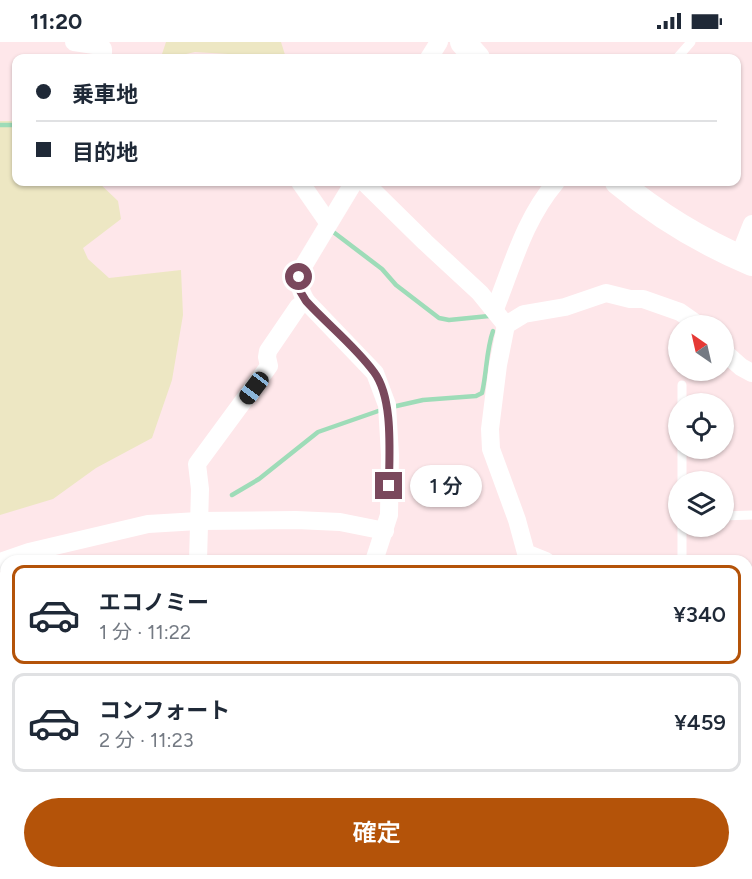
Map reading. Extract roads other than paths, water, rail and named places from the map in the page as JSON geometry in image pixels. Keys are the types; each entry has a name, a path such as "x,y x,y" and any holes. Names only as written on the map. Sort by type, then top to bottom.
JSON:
{"main road":[{"path":"463,42 474,54"},
{"path":"623,186 667,220 703,241 745,260"}],"street":[{"path":"74,42 101,46 103,54"},
{"path":"303,186 329,222"},
{"path":"352,186 304,264 299,277 300,291 306,301 375,373 387,409 390,455 389,514 377,555"},
{"path":"368,186 424,242 480,293 506,325 498,365 490,429 491,449 517,520 526,553 531,555"},
{"path":"495,309 526,227 541,200 553,186"},
{"path":"745,260 752,224"},
{"path":"506,325 524,314 565,307 606,293 630,299 643,299 684,315"},
{"path":"198,555 197,464 269,366 268,351 298,307 306,301"},
{"path":"734,361 752,372"},
{"path":"20,555 199,510 340,522 385,531"}],"lane":[{"path":"680,54 691,42"},
{"path":"682,385 682,393"},
{"path":"734,516 752,515"},
{"path":"682,537 682,555"}],"waterway":[{"path":"0,125 12,125"},
{"path":"332,231 382,269 396,285 439,318 449,320 489,316"},
{"path":"392,407 423,400 476,396 482,393 493,331"},
{"path":"232,495 259,479 318,432 384,409"}]}
